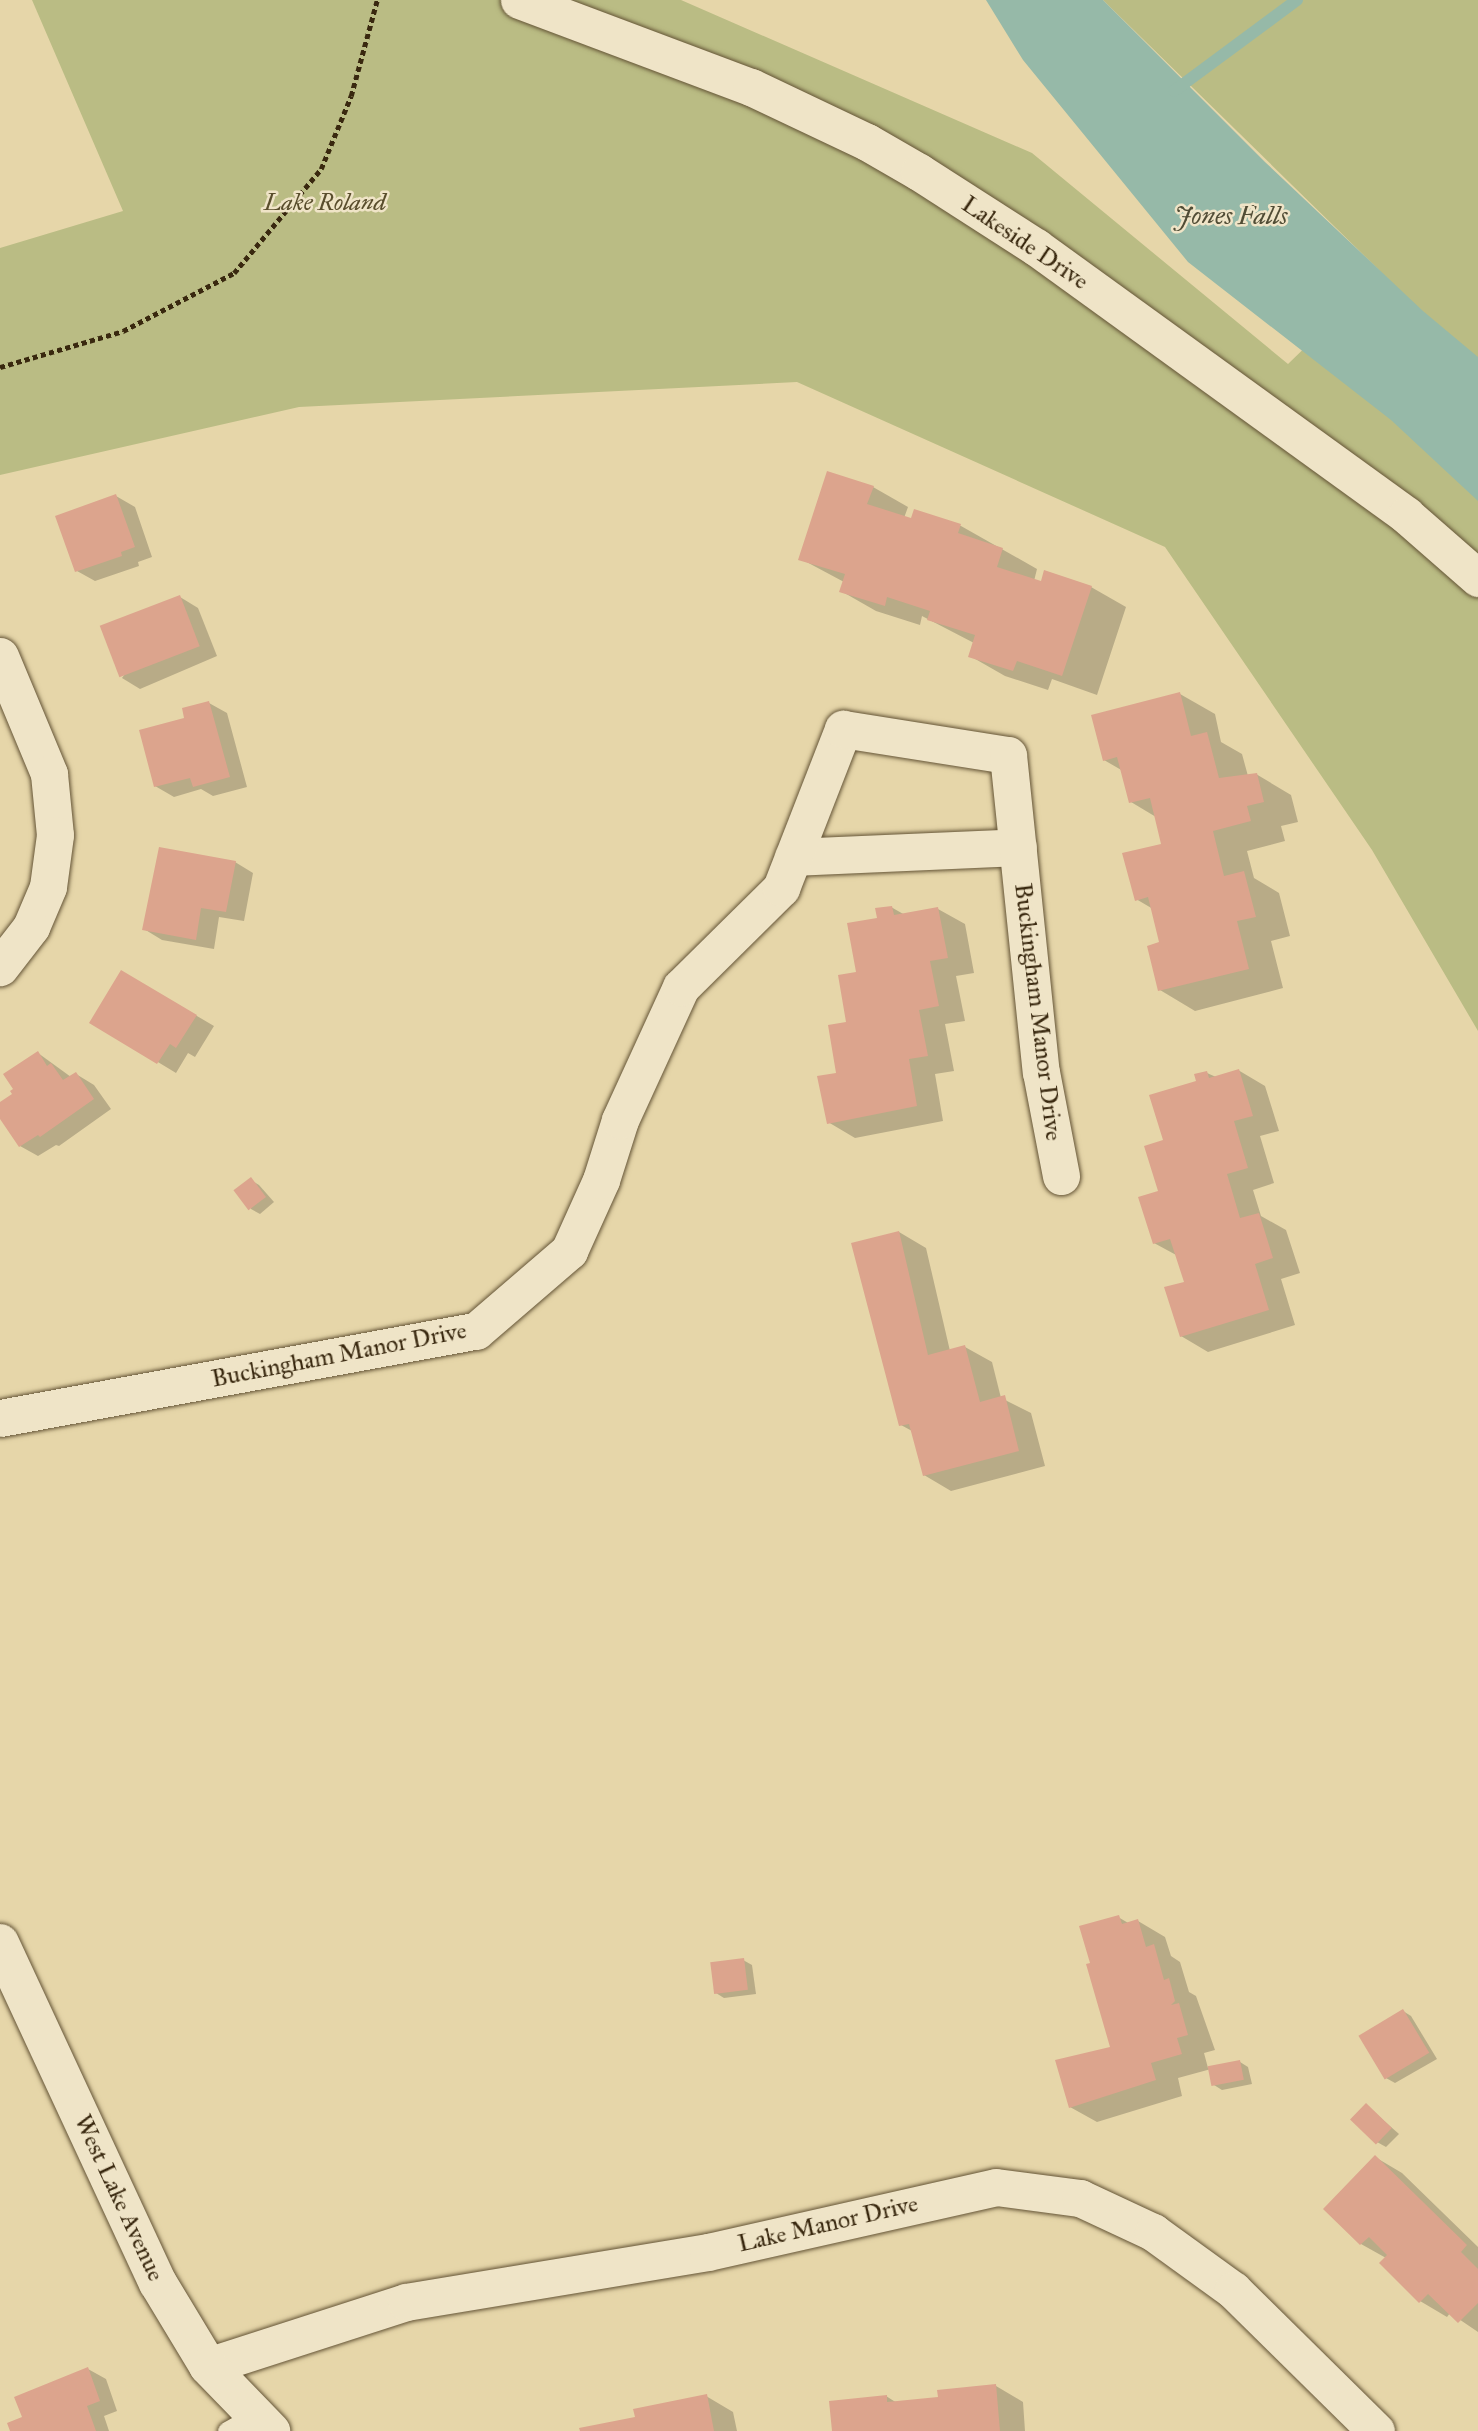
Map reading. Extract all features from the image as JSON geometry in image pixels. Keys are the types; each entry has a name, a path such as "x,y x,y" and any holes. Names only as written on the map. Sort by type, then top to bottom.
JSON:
{"street":[{"name":"Lakeside Drive","path":"519,0 751,87 867,142 908,166 1058,263 1406,515 1478,578"},
{"path":"0,656 49,774 55,835 48,887 31,927 0,967"},
{"name":"Buckingham Manor Drive","path":"0,1418 476,1331 569,1251 601,1180 620,1120 681,987 781,888 844,729 1008,755 1041,1072 1061,1176"},
{"name":"Buckingham Manor Drive","path":"793,857 1018,847"},
{"name":"West Lake Avenue","path":"0,1943 158,2283 208,2366 251,2426"},
{"name":"Lake Manor Drive","path":"208,2366 406,2302 708,2252 996,2187 1080,2198 1153,2232 1233,2290 1376,2431"}],"path":[{"path":"0,366 123,331 234,273 321,169 351,96 377,0"}],"green space":[{"name":"Lake Roland","path":"32,0 681,0 1032,153 1288,364 1382,273 1103,0 1478,0 1478,1031 1372,850 1165,547 797,382 299,407 0,475 0,248 123,211"}],"water":[{"name":"Jones Falls","path":"986,0 1103,0 1265,162 1423,311 1478,357 1478,501 1391,420 1188,262 1023,60"}],"building":[{"path":"827,471 874,486 867,504 911,518 914,509 961,524 958,533 1003,548 997,567 1041,581 1044,570 1092,586 1062,676 1017,661 1013,671 968,657 975,635 927,620 930,611 887,597 885,606 839,592 845,574 798,560"},
{"path":"116,494 135,547 121,552 122,556 75,572 55,516"},
{"path":"180,595 200,646 119,677 100,626"},
{"path":"1180,692 1191,736 1207,732 1219,778 1257,773 1264,802 1247,806 1251,821 1213,831 1224,876 1244,871 1256,917 1237,921 1249,969 1158,991 1147,946 1159,942 1148,897 1135,901 1122,853 1161,844 1150,798 1129,803 1117,757 1103,761 1091,715"},
{"path":"209,701 230,777 193,787 190,778 154,787 139,730 184,718 182,708"},
{"path":"159,847 236,861 226,912 201,908 196,940 142,930"},
{"path":"892,906 894,915 938,907 948,958 930,961 939,1006 919,1010 928,1056 909,1059 917,1106 827,1124 817,1076 836,1073 828,1025 846,1022 838,975 856,972 847,923 877,918 875,908"},
{"path":"121,970 197,1015 176,1048 170,1044 157,1064 89,1023"},
{"path":"38,1051 47,1066 51,1063 63,1080 76,1072 94,1099 40,1137 38,1135 19,1147 0,1119 0,1102 12,1094 10,1091 13,1089 3,1074"},
{"path":"1239,1069 1253,1116 1234,1121 1248,1168 1227,1174 1240,1218 1259,1213 1273,1258 1255,1264 1269,1310 1180,1337 1164,1287 1184,1282 1170,1239 1153,1244 1138,1197 1158,1191 1144,1146 1163,1140 1149,1095 1196,1081 1194,1074 1207,1071 1209,1078"},
{"path":"251,1177 266,1197 248,1210 233,1190"},
{"path":"899,1231 928,1355 965,1345 980,1402 1005,1395 1019,1451 923,1476 909,1424 899,1426 851,1243"},
{"path":"1119,1915 1122,1924 1138,1919 1146,1947 1154,1944 1164,1980 1169,1978 1175,2001 1171,2005 1179,2003 1188,2035 1177,2038 1182,2054 1151,2063 1156,2080 1069,2108 1055,2060 1110,2047 1086,1964 1090,1963 1079,1926"},
{"path":"744,1958 748,1990 714,1994 710,1962"},
{"path":"1403,2009 1429,2053 1385,2079 1358,2036"},
{"path":"1240,2060 1244,2080 1211,2086 1208,2066"},
{"path":"1366,2103 1392,2128 1376,2145 1350,2120"},
{"path":"1375,2155 1467,2245 1461,2252 1478,2269 1478,2303 1458,2323 1428,2294 1419,2303 1379,2263 1387,2255 1369,2237 1360,2245 1323,2209"},
{"path":"88,2367 100,2401 87,2406 96,2431 10,2431 7,2423 22,2417 14,2397"},
{"path":"996,2384 1000,2431 832,2431 829,2401 887,2395 887,2402 938,2397 937,2390"},
{"path":"707,2394 714,2431 580,2431 579,2428 635,2417 633,2409"}],"waterway":[{"path":"1174,91 1297,0"}]}
